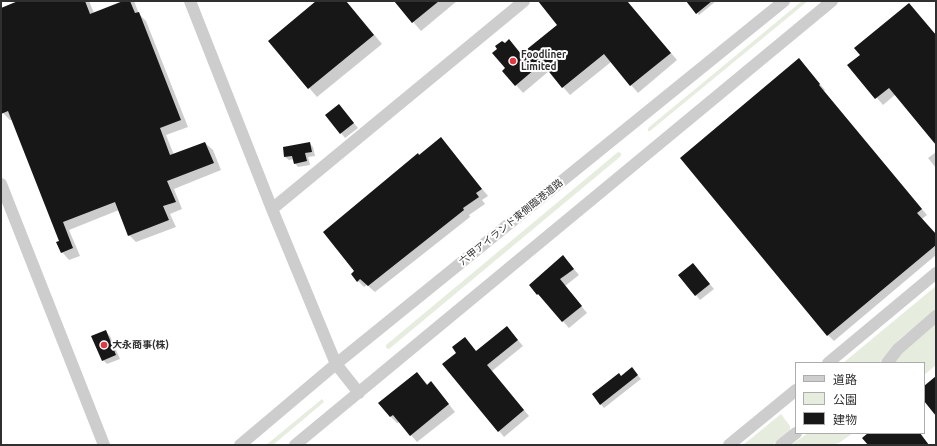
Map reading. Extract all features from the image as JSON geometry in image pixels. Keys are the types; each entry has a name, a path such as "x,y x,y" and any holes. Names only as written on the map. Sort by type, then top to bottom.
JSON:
{"street":[{"path":"190,1 272,209 336,364 359,393"},
{"path":"272,209 524,1"},
{"name":"六甲アイランド東側臨港道路","path":"240,445 336,364 784,1"},
{"path":"295,445 832,1"},
{"path":"1,184 104,445"},
{"path":"829,362 936,273"},
{"path":"888,362 898,349 936,316"},
{"path":"729,445 795,391"},
{"path":"781,445 795,434"}],"green space":[{"path":"802,1 808,1 650,131 648,131 648,128"},
{"path":"618,152 621,153 621,156 389,349 386,348 386,345"},
{"path":"936,286 936,310 900,339 880,362 844,362"},
{"path":"936,323 936,365 925,374 925,362 894,362 905,350"},
{"path":"322,399 324,402 273,445 266,445"},
{"path":"781,414 790,426 790,430 772,445 743,445"},
{"path":"807,434 852,434 839,443 830,445 791,445"}],"building":[{"path":"18,1 85,1 90,14 123,1 130,1 135,13 139,12 181,120 160,128 170,155 205,142 214,163 167,181 176,202 163,206 169,220 128,236 115,202 63,222 73,248 61,253 56,242 59,241 8,111 1,114 1,8"},
{"path":"316,1 346,1 374,35 308,89 268,41"},
{"path":"394,1 439,1 412,23"},
{"path":"538,1 627,1 671,53 630,86 604,54 562,88 542,63 515,86 502,71 505,68 492,53 497,49 495,46 502,41 505,43 509,39 521,54 557,25"},
{"path":"686,1 712,1 696,14"},
{"path":"909,3 936,35 936,145 889,88 875,99 847,65 860,55 854,48"},
{"path":"799,58 820,84 819,85 922,209 917,213 936,234 936,245 827,336 680,158"},
{"path":"339,104 354,123 340,134 325,115"},
{"path":"441,137 482,189 476,193 479,197 463,208 464,210 368,286 360,279 357,282 351,274 354,271 323,232 418,153 419,155"},
{"path":"310,142 312,152 305,153 307,161 294,164 292,156 284,157 283,147"},
{"path":"563,255 574,269 560,279 582,306 562,322 529,285"},
{"path":"693,263 710,284 695,296 678,275"},
{"path":"507,326 518,340 487,365 524,410 498,432 442,364 456,353 452,347 465,337 476,351"},
{"name":"大永商事(株)","path":"106,330 116,355 102,361 91,336"},
{"path":"632,367 638,375 600,405 592,394 619,373 621,376"},
{"path":"417,372 427,385 431,381 449,404 410,436 393,415 390,417 378,403"},
{"path":"936,376 936,416 925,402 925,385"},
{"path":"867,434 921,434 929,445 868,445 862,438"}],"place":[{"name":"Foodliner Limited","path":"513,61"},
{"name":"大永商事(株)","path":"104,345"}]}
